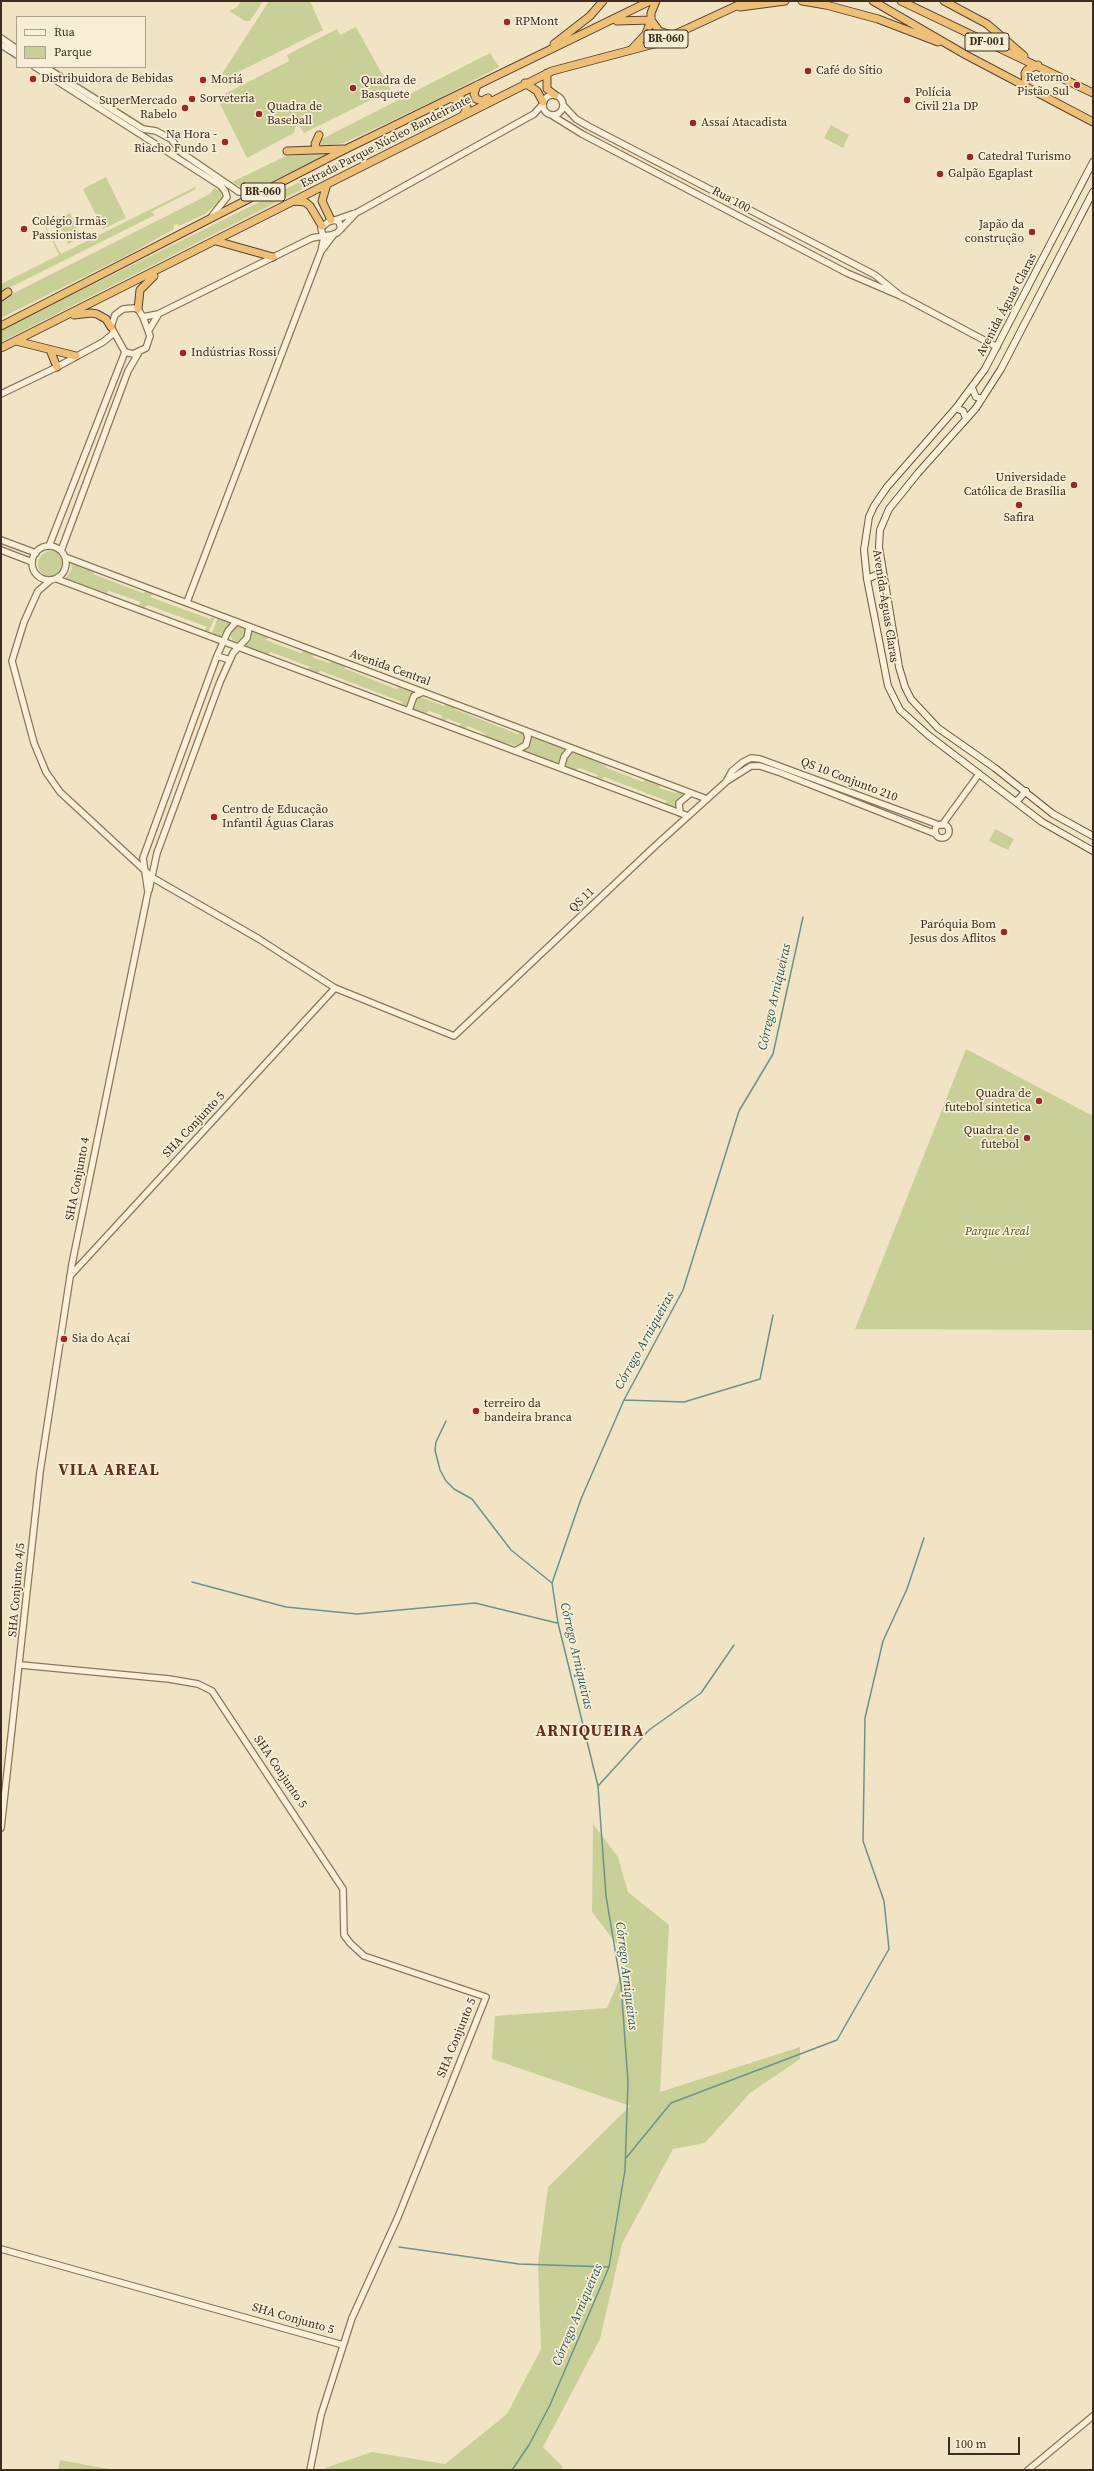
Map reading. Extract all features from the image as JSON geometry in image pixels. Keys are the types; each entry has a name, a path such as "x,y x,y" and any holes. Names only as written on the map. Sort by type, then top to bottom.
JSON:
{"highway":[{"path":"527,60 575,30 603,1"},
{"name":"Estrada Parque Núcleo Bandeirante","path":"1,326 346,149 451,99 527,60 613,21 650,1"},
{"path":"629,51 646,34 651,20 651,13 656,1"},
{"name":"Estrada Parque Núcleo Bandeirante","path":"1,348 167,266 525,83 549,72 629,51 674,36 747,1"},
{"path":"730,10 785,1"},
{"path":"802,1 826,5 878,20 959,50"},
{"name":"DF-001","path":"873,1 966,55 1093,122"},
{"name":"DF-001","path":"901,1 1030,61 1093,93"},
{"path":"944,1 987,24 1030,61"},
{"path":"613,21 651,20"},
{"path":"651,20 659,31 674,36"},
{"path":"1026,86 1025,73 1038,65"},
{"path":"477,85 474,96 478,100 482,101 545,71 549,72 547,89 554,95"},
{"path":"525,83 538,91 543,103"},
{"path":"451,99 460,98 465,102 467,107 464,114"},
{"path":"317,150 315,144 319,135"},
{"path":"287,151 346,149"},
{"path":"326,184 322,201 333,220"},
{"path":"293,201 305,202 310,206 322,227"},
{"path":"216,241 273,257"},
{"path":"138,309 139,294 142,286 167,266"},
{"path":"1,297 8,292"},
{"path":"62,318 91,313 101,316 112,330"},
{"path":"16,341 76,356"},
{"path":"50,350 57,367"}],"main road":[{"name":"Avenida Águas Claras","path":"1092,165 997,347 972,388 887,487 874,506 867,525 864,550 867,579 888,686 894,699 911,722 1026,810 1064,836 1093,851"},
{"name":"Avenida Águas Claras","path":"1093,192 1025,326 982,399 903,490 889,509 880,530 879,547 882,577 899,667 905,687 911,699 938,728 1054,814 1093,836"},
{"path":"972,388 976,397 982,399"},
{"path":"956,408 963,411 966,418"},
{"path":"867,525 880,530"},
{"path":"867,579 878,574 882,577"},
{"path":"1016,802 1026,792"},
{"path":"1026,810 1031,802 1038,801"}],"street":[{"path":"1,38 16,48"},
{"path":"1,45 16,54"},
{"path":"37,68 221,186 226,194 226,200 210,219"},
{"path":"47,68 143,129 156,130 171,139 182,153 239,192 261,193"},
{"path":"312,238 322,227 333,220 358,212 534,114 544,112 553,116 559,114 563,105 561,98 554,95 548,96 534,114"},
{"path":"543,103 544,112"},
{"name":"Rua 100","path":"563,105 573,116 588,126 875,275 903,297"},
{"name":"Rua 100","path":"553,116 582,134 806,252 847,273 903,297 997,347"},
{"path":"708,200 713,190"},
{"path":"321,251 335,234 358,212"},
{"path":"333,220 339,222 341,229"},
{"path":"187,602 321,251 324,236 322,227"},
{"path":"143,317 158,314 312,238 335,234"},
{"path":"806,252 812,241"},
{"path":"61,551 128,371 138,354 149,345 149,330 143,317 138,309 127,308 119,311 113,318 112,330 118,343 125,352 138,354"},
{"path":"149,330 158,314"},
{"path":"1,394 57,367 103,342 112,330"},
{"path":"103,342 118,343"},
{"path":"38,591 36,574 32,562 36,553 49,546 60,522 125,352"},
{"path":"120,366 128,371"},
{"path":"60,522 70,526"},
{"path":"1,540 36,553"},
{"path":"49,546 61,551 65,556 66,567 54,579 38,591 24,622 12,661 34,743 46,772 60,792 153,878 259,939 335,988"},
{"path":"1,550 32,562"},
{"name":"Avenida Central","path":"65,556 249,627 707,799"},
{"path":"36,574 46,580 54,579 410,710 688,816"},
{"name":"SHA Conjunto 4","path":"148,892 148,883 144,870 144,854 217,656 228,631 236,622"},
{"name":"SHA Conjunto 4","path":"40,1472 69,1276 148,892 153,878 154,866 170,818 230,660 238,647 247,638 249,627"},
{"path":"217,656 230,660"},
{"path":"410,710 414,696 423,692"},
{"path":"515,751 526,745 528,737 526,731"},
{"path":"561,768 564,757 571,748"},
{"name":"QS 11","path":"727,781 736,768 751,758"},
{"name":"QS 10 Conjunto 210","path":"751,758 778,764 943,826"},
{"name":"QS 11","path":"335,988 454,1036 688,816 727,781 751,766"},
{"name":"QS 10 Conjunto 210","path":"751,766 760,766 781,773 936,834"},
{"path":"943,826 948,834 944,838 936,834 936,829 943,826 979,774"},
{"path":"680,813 679,803 691,793"},
{"path":"164,799 170,804 176,804"},
{"path":"159,812 170,818"},
{"path":"131,858 138,858 144,854"},
{"path":"144,870 154,866"},
{"name":"SHA Conjunto 5","path":"69,1276 84,1263 335,988"},
{"path":"73,1256 78,1262 84,1263"},
{"name":"SHA Conjunto 4/5","path":"1,1828 21,1665 40,1472"},
{"name":"SHA Conjunto 5","path":"1,2249 343,2345 352,2318 398,2217 486,1997 364,1956 350,1943 344,1935 343,1889 212,1691 198,1684 170,1679 21,1665"},
{"path":"310,2470 321,2415 343,2345"},
{"path":"1028,2470 1093,2416"}],"green space":[{"path":"241,1 263,1 250,21 245,21 229,11 237,7"},
{"path":"269,1 310,1 323,30 216,83"},
{"path":"356,27 391,90 304,133 297,122 294,133 247,158 217,98 289,61 287,55 337,29 340,35"},
{"path":"490,53 499,67 438,99 344,143 319,147 316,142"},
{"path":"461,102 464,106 455,112 1,342 1,330"},
{"path":"831,125 849,135 843,148 824,138"},
{"path":"330,153 255,190 247,190 232,182 286,156"},
{"path":"106,177 126,218 103,229 83,189"},
{"path":"195,187 196,189 151,212 155,215 1,292 1,284 59,255 34,204 61,254"},
{"path":"214,188 222,191 221,200 205,214 179,226 177,224 174,225 174,229 126,256 1,318 1,301 8,296 210,194"},
{"path":"70,213 81,237 68,244 56,220"},
{"path":"51,551 60,555 64,564 60,573 51,577 42,573 38,564 42,555"},
{"path":"71,562 97,571 93,574 143,593 147,590 154,593 150,597 210,619 215,617 208,633 204,631 207,627 148,605 144,608 138,606 141,602 109,591 106,593 66,578 72,569"},
{"path":"218,617 230,623 223,638 212,633"},
{"path":"238,626 244,628 246,634 244,640 238,642 232,640 230,634 232,628"},
{"path":"251,631 269,637 266,640 301,653 304,650 315,655 312,657 329,663 332,660 346,666 344,668 396,689 400,686 415,692 409,698 408,708 401,705 402,702 321,671 316,673 307,669 310,667 271,652 268,654 244,647 250,640"},
{"path":"418,696 444,706 447,703 456,707 454,709 518,734 521,732 525,734 525,742 521,747 490,739 484,736 486,734 468,726 465,729 458,727 461,724 448,719 444,721 439,720 443,716 429,711 425,714 413,709 413,701"},
{"path":"532,735 566,749 558,765 524,752"},
{"path":"572,752 607,763 605,767 643,782 646,779 661,784 659,788 676,793 679,790 685,793 677,801 674,808 665,804 667,801 604,777 601,781 595,778 598,775 579,768 575,771 562,766"},
{"path":"995,829 1014,839 1008,850 989,841"},
{"name":"Parque Areal","path":"966,1049 1093,1116 1093,1330 855,1329"},
{"path":"593,1824 618,1857 628,1892 669,1925 660,2092 800,2047 800,2059 750,2093 705,2143 673,2149 622,2244 600,2339 543,2447 563,2467 561,2470 324,2470 325,2468 372,2452 445,2464 507,2414 541,2349 538,2263 548,2187 630,2106 492,2059 495,2016 607,2008 628,1959 592,1912"},
{"path":"60,2460 114,2470 58,2470"}],"waterway":[{"name":"Córrego Arniqueiras","path":"512,2470 529,2445 550,2405 609,2267 625,2170 628,2082 621,1985 606,1896 598,1786 558,1623 552,1583 581,1499 624,1400 683,1290 739,1111 773,1054 803,917"},
{"path":"624,1400 684,1402 760,1379 773,1315"},
{"path":"446,1421 436,1442 435,1450 440,1470 446,1481 454,1489 472,1499 511,1550 552,1583"},
{"path":"626,2158 671,2103 837,2040 889,1949 884,1901 863,1841 865,1718 883,1641 907,1589 924,1538"},
{"path":"192,1582 286,1607 357,1614 475,1603 557,1623"},
{"path":"598,1786 649,1730 701,1693 734,1645"},
{"path":"399,2247 519,2264 609,2267"}],"place":[{"name":"RPMont","path":"507,22"},
{"name":"Café do Sítio","path":"808,71"},
{"name":"Distribuidora de Bebidas","path":"33,79"},
{"name":"Moriá","path":"203,80"},
{"name":"Retorno Pistão Sul","path":"1077,85"},
{"name":"Quadra de Basquete","path":"353,88"},
{"name":"Sorveteria","path":"192,99"},
{"name":"Polícia Civil 21a DP","path":"907,100"},
{"name":"SuperMercado Rabelo","path":"185,108"},
{"name":"Quadra de Baseball","path":"259,114"},
{"name":"Assaí Atacadista","path":"693,123"},
{"name":"Na Hora - Riacho Fundo 1","path":"225,142"},
{"name":"Catedral Turismo","path":"970,157"},
{"name":"Galpão Egaplast","path":"940,174"},
{"name":"Colégio Irmãs Passionistas","path":"24,229"},
{"name":"Japão da construção","path":"1032,232"},
{"name":"Indústrias Rossi","path":"183,353"},
{"name":"Universidade Católica de Brasília","path":"1074,485"},
{"name":"Safira","path":"1019,505"},
{"name":"Centro de Educação Infantil Águas Claras","path":"214,817"},
{"name":"Paróquia Bom Jesus dos Aflitos","path":"1004,932"},
{"name":"Quadra de futebol sintetica","path":"1039,1101"},
{"name":"Quadra de futebol","path":"1027,1138"},
{"name":"Sia do Açaí","path":"64,1339"},
{"name":"terreiro da bandeira branca","path":"476,1411"}],"district":[{"name":"VILA AREAL","path":"109,1471"},
{"name":"ARNIQUEIRA","path":"590,1732"}]}
